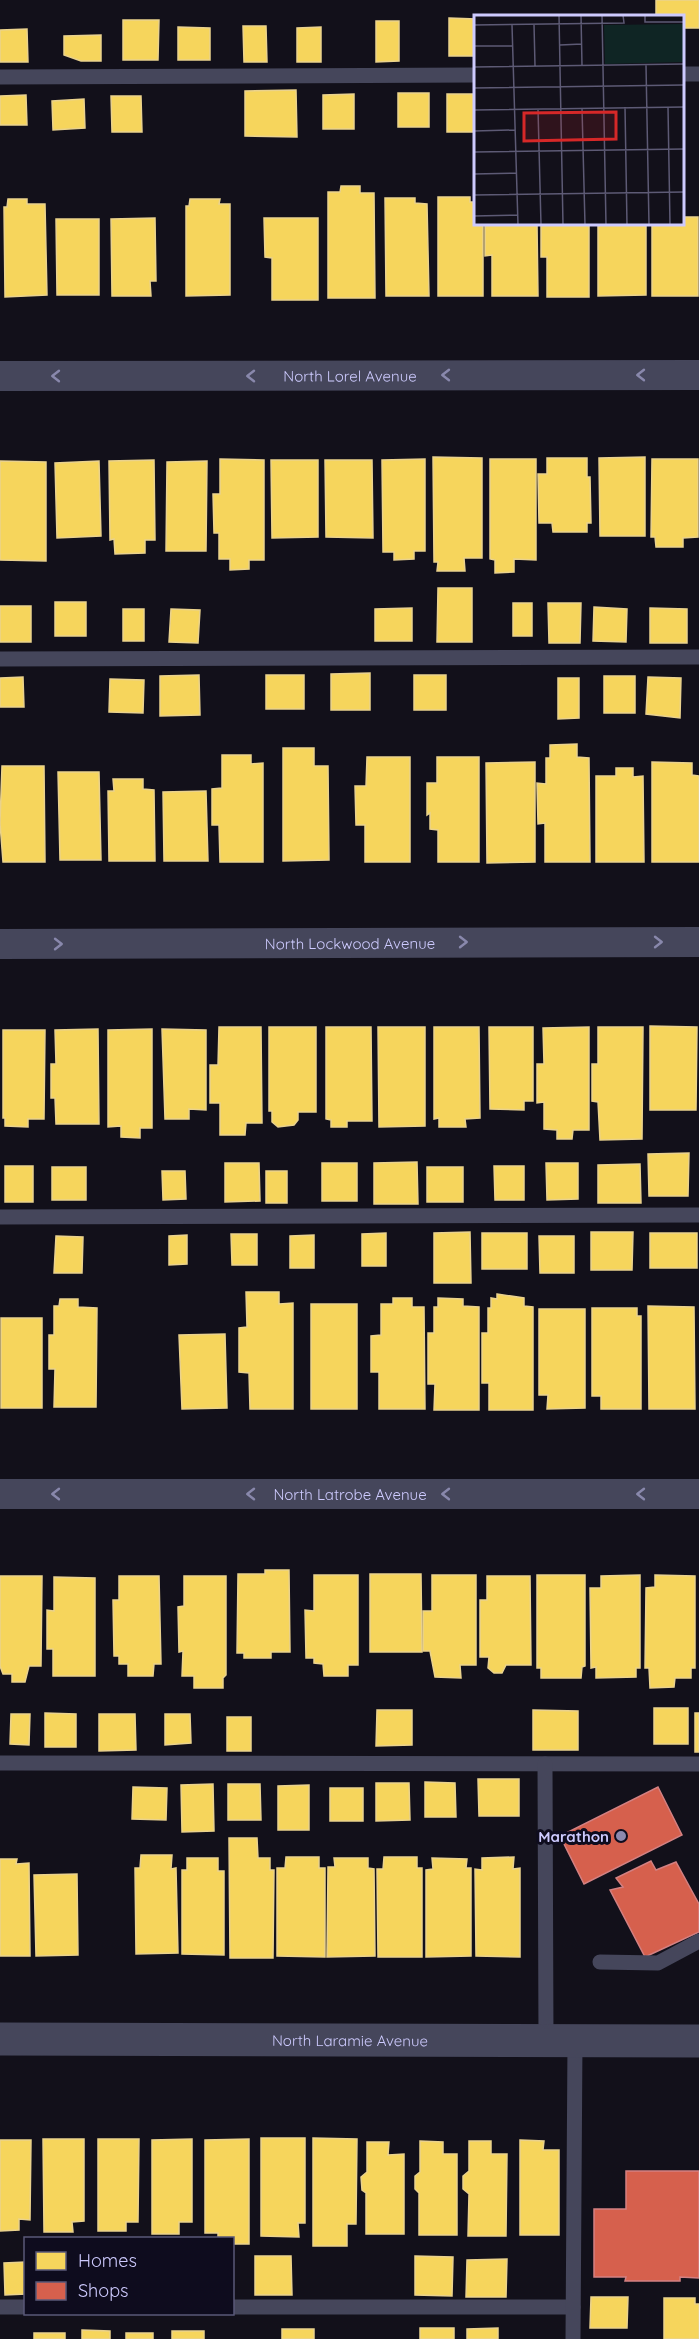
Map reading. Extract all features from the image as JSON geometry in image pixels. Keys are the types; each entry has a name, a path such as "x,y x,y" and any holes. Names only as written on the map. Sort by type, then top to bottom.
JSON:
{"street":[{"name":"North Lorel Avenue","path":"0,376 699,375"},
{"name":"North Lockwood Avenue","path":"0,944 699,942"},
{"name":"North Latrobe Avenue","path":"0,1494 699,1494"},
{"name":"North Laramie Avenue","path":"0,2039 699,2042"}],"lane":[{"path":"0,77 474,75"},
{"path":"0,659 699,657"},
{"path":"0,1217 699,1215"},
{"path":"0,1763 699,1764"},
{"path":"545,1764 561,2041 573,2339"},
{"path":"600,1962 658,1963 699,1941"},
{"path":"0,2307 24,2307"},
{"path":"234,2307 573,2307"}],"building: Homes":[{"path":"656,0 699,0 699,28 684,28 684,15 656,15"},
{"path":"449,18 474,19 474,56 449,56"},
{"path":"123,20 159,20 158,60 123,60"},
{"path":"376,21 399,21 399,61 376,62"},
{"path":"243,26 266,26 267,62 244,62"},
{"path":"178,27 210,28 210,60 178,60"},
{"path":"321,27 321,62 297,62 297,28"},
{"path":"27,29 28,62 0,62 0,30"},
{"path":"101,35 101,61 81,61 64,55 64,36"},
{"path":"296,90 297,137 245,136 245,91"},
{"path":"398,93 429,93 429,127 398,127"},
{"path":"354,94 354,129 323,129 323,95"},
{"path":"447,94 474,94 474,132 447,132"},
{"path":"26,95 27,125 0,125 0,96"},
{"path":"111,96 141,96 142,132 112,132"},
{"path":"84,99 85,128 53,130 52,101"},
{"path":"341,186 360,186 360,193 374,193 375,298 328,298 328,192 340,192"},
{"path":"438,197 470,197 470,202 474,202 474,225 483,225 483,296 438,296"},
{"path":"385,198 415,198 415,203 427,204 429,296 386,296"},
{"path":"8,199 27,199 27,204 45,204 47,295 5,297 4,207 7,207"},
{"path":"190,199 220,199 219,204 230,204 230,295 186,296 186,206 189,206"},
{"path":"684,217 698,217 698,296 652,296 652,225 684,225"},
{"path":"155,218 156,281 150,281 151,296 112,296 111,219"},
{"path":"264,218 318,218 318,300 272,300 272,258 265,257"},
{"path":"56,219 99,219 99,295 57,295"},
{"path":"485,225 537,225 538,296 492,296 492,255 485,256"},
{"path":"541,225 589,225 589,297 547,297 547,257 541,257"},
{"path":"598,225 646,225 646,295 598,296"},
{"path":"433,457 482,458 482,558 464,558 465,571 437,571 438,562 434,562"},
{"path":"645,457 645,536 600,536 599,458"},
{"path":"547,458 587,458 587,477 590,477 591,523 587,523 587,532 553,532 552,523 539,523 538,474 547,474"},
{"path":"220,459 264,460 264,560 249,560 249,569 230,570 230,559 219,559 219,533 214,533 213,494 220,494"},
{"path":"425,459 425,551 414,551 414,559 394,560 394,552 383,552 382,460"},
{"path":"490,459 536,459 536,560 514,559 514,572 495,573 495,560 490,559"},
{"path":"652,459 698,459 698,537 683,538 683,547 656,547 655,537 651,537"},
{"path":"154,460 155,540 145,540 145,553 115,554 114,539 110,540 109,461"},
{"path":"271,460 318,460 318,537 272,538"},
{"path":"325,460 372,460 373,538 326,537"},
{"path":"0,461 46,462 46,561 0,560"},
{"path":"99,461 101,536 57,538 55,463"},
{"path":"207,461 206,551 166,551 167,462"},
{"path":"438,588 472,588 472,642 437,642"},
{"path":"55,602 86,602 86,636 55,636"},
{"path":"513,603 532,603 532,636 513,636"},
{"path":"548,603 581,603 580,643 549,643"},
{"path":"0,606 31,606 31,642 0,642"},
{"path":"594,607 627,609 626,642 593,641"},
{"path":"412,608 412,641 375,641 375,609"},
{"path":"650,608 687,609 687,643 650,643"},
{"path":"123,609 144,609 144,641 123,641"},
{"path":"171,609 200,610 198,643 169,642"},
{"path":"370,673 370,710 331,710 331,674"},
{"path":"199,675 200,715 160,716 160,676"},
{"path":"266,675 304,675 304,709 266,709"},
{"path":"414,675 446,675 446,710 414,710"},
{"path":"604,676 635,676 635,713 604,713"},
{"path":"23,677 24,707 0,707 0,678"},
{"path":"648,677 681,678 680,718 646,714"},
{"path":"558,678 579,678 579,718 558,719"},
{"path":"110,679 144,680 143,713 109,712"},
{"path":"577,744 577,757 589,758 590,862 545,862 545,823 538,824 537,783 546,784 546,758 550,758 550,745"},
{"path":"283,748 314,748 314,766 328,766 329,860 283,861"},
{"path":"222,755 251,755 251,764 263,763 263,862 220,862 219,825 212,825 212,789 222,788"},
{"path":"367,757 410,757 410,862 365,862 365,825 356,825 355,786 366,786"},
{"path":"437,757 479,757 479,862 438,862 438,830 430,829 430,813 427,815 427,783 437,783"},
{"path":"535,762 535,862 487,863 486,763"},
{"path":"652,762 692,763 692,775 699,776 699,862 652,862"},
{"path":"2,766 44,766 45,862 3,862 0,823"},
{"path":"616,768 633,768 633,777 643,776 644,862 596,862 596,776 616,776"},
{"path":"58,772 99,772 101,860 60,860"},
{"path":"113,779 143,779 143,789 154,790 155,861 109,861 108,791 114,791"},
{"path":"206,791 208,861 164,861 163,792"},
{"path":"650,1026 697,1027 696,1110 650,1110"},
{"path":"219,1027 261,1027 262,1123 246,1123 245,1135 220,1135 220,1103 210,1103 210,1065 218,1065"},
{"path":"269,1027 316,1027 316,1112 298,1112 298,1120 294,1125 278,1127 272,1122 272,1111 269,1111"},
{"path":"326,1027 371,1027 372,1121 347,1121 347,1127 331,1127 331,1120 326,1119"},
{"path":"378,1027 425,1027 425,1126 379,1127"},
{"path":"434,1027 479,1027 480,1118 465,1119 466,1127 439,1127 439,1118 434,1119"},
{"path":"489,1027 533,1027 533,1101 524,1101 524,1110 490,1109"},
{"path":"589,1027 589,1130 573,1130 572,1139 557,1139 557,1130 544,1129 544,1102 537,1103 537,1064 544,1064 543,1028"},
{"path":"598,1027 643,1027 642,1139 600,1140 598,1102 592,1101 592,1064 598,1064"},
{"path":"98,1029 99,1124 56,1124 55,1098 51,1098 51,1064 56,1064 55,1030"},
{"path":"152,1029 152,1128 140,1128 140,1138 121,1137 121,1126 108,1127 108,1030"},
{"path":"162,1029 206,1030 206,1110 189,1109 189,1119 165,1119"},
{"path":"3,1030 45,1030 44,1119 28,1119 28,1127 5,1126 5,1118 3,1118"},
{"path":"689,1153 688,1196 649,1196 648,1154"},
{"path":"417,1162 418,1204 374,1204 374,1163"},
{"path":"225,1163 259,1163 260,1201 225,1202"},
{"path":"322,1163 357,1163 357,1201 322,1201"},
{"path":"546,1163 578,1163 578,1199 547,1200"},
{"path":"640,1164 641,1203 598,1203 598,1165"},
{"path":"5,1166 33,1166 33,1202 5,1202"},
{"path":"494,1166 524,1166 524,1200 495,1200"},
{"path":"52,1167 86,1167 86,1200 52,1200"},
{"path":"427,1167 463,1167 463,1202 427,1202"},
{"path":"162,1171 185,1171 186,1199 163,1200"},
{"path":"266,1171 287,1171 287,1203 266,1203"},
{"path":"470,1232 471,1283 434,1283 434,1233"},
{"path":"591,1232 633,1232 632,1270 591,1270"},
{"path":"386,1233 386,1266 362,1266 362,1234"},
{"path":"482,1233 527,1233 527,1269 482,1269"},
{"path":"650,1233 697,1233 697,1268 650,1268"},
{"path":"231,1234 257,1234 257,1265 232,1265"},
{"path":"187,1235 187,1264 169,1265 169,1236"},
{"path":"314,1235 314,1268 290,1268 290,1236"},
{"path":"56,1236 83,1237 82,1273 54,1273"},
{"path":"539,1236 574,1236 574,1273 540,1273"},
{"path":"246,1292 279,1292 279,1304 293,1303 293,1409 250,1409 249,1373 239,1372 239,1328 247,1327"},
{"path":"497,1294 524,1298 524,1306 533,1307 533,1410 489,1410 489,1383 482,1383 482,1333 488,1333 488,1308 491,1308 491,1298 497,1299"},
{"path":"393,1298 412,1298 412,1307 424,1307 425,1409 379,1409 379,1372 371,1372 371,1336 381,1335 381,1304 393,1304"},
{"path":"438,1298 463,1299 463,1306 479,1307 479,1410 434,1410 435,1384 428,1384 428,1333 434,1333 434,1307 438,1307"},
{"path":"60,1299 78,1299 78,1307 97,1308 96,1407 54,1407 55,1369 49,1369 49,1335 54,1335 54,1306 59,1306"},
{"path":"311,1304 357,1304 357,1409 311,1409"},
{"path":"648,1306 694,1307 695,1409 649,1409"},
{"path":"592,1308 637,1308 637,1316 641,1316 641,1409 601,1409 601,1396 592,1396"},
{"path":"539,1309 585,1309 585,1408 547,1409 548,1395 539,1395"},
{"path":"1,1318 42,1318 42,1408 1,1408"},
{"path":"225,1334 227,1408 182,1409 179,1335"},
{"path":"265,1570 289,1570 290,1652 271,1652 271,1658 244,1658 244,1653 237,1653 238,1574 265,1574"},
{"path":"370,1574 421,1574 422,1652 370,1652"},
{"path":"314,1575 358,1575 358,1665 348,1665 348,1676 324,1676 323,1664 314,1663 314,1658 306,1658 305,1610 314,1611"},
{"path":"432,1575 476,1575 476,1665 460,1665 461,1678 435,1677 430,1651 423,1651 423,1611 432,1611"},
{"path":"537,1575 585,1575 585,1666 582,1667 581,1678 541,1678 541,1668 537,1668"},
{"path":"640,1575 640,1668 636,1668 636,1677 596,1678 596,1667 591,1668 590,1588 601,1588 601,1576"},
{"path":"655,1575 695,1576 695,1668 691,1668 691,1678 675,1678 674,1687 650,1688 649,1668 645,1668 646,1588 655,1587"},
{"path":"0,1576 42,1576 41,1666 29,1666 25,1682 12,1682 12,1674 3,1674 0,1666"},
{"path":"119,1576 159,1576 161,1664 154,1664 153,1676 128,1676 128,1664 119,1664 119,1656 114,1656 113,1600 119,1600"},
{"path":"184,1576 226,1576 226,1675 223,1678 223,1688 194,1688 194,1676 182,1676 183,1651 179,1652 178,1607 184,1606"},
{"path":"487,1576 530,1576 531,1665 506,1665 502,1673 494,1673 488,1668 489,1657 480,1657 480,1600 487,1600"},
{"path":"54,1577 95,1578 95,1676 53,1676 53,1649 47,1649 47,1610 54,1611"},
{"path":"654,1708 688,1708 688,1744 654,1744"},
{"path":"377,1710 412,1710 412,1745 376,1746"},
{"path":"533,1710 578,1711 578,1750 533,1750"},
{"path":"45,1713 76,1714 76,1747 45,1747"},
{"path":"695,1713 699,1713 699,1752 695,1752"},
{"path":"11,1714 30,1714 29,1745 10,1744"},
{"path":"99,1714 135,1714 136,1750 99,1751"},
{"path":"165,1714 190,1714 191,1743 165,1745"},
{"path":"227,1717 251,1717 251,1751 227,1751"},
{"path":"478,1779 519,1779 519,1816 479,1816"},
{"path":"425,1782 455,1783 456,1817 425,1817"},
{"path":"376,1783 409,1783 410,1820 376,1821"},
{"path":"213,1784 214,1831 182,1832 181,1785"},
{"path":"228,1784 260,1784 261,1820 228,1820"},
{"path":"309,1785 309,1830 278,1830 278,1786"},
{"path":"133,1787 167,1788 166,1820 132,1819"},
{"path":"330,1788 363,1788 363,1821 330,1821"},
{"path":"229,1838 257,1838 258,1858 270,1858 270,1870 274,1870 273,1958 230,1958"},
{"path":"141,1855 172,1855 171,1869 176,1868 178,1953 136,1954 135,1868 140,1868"},
{"path":"286,1857 319,1857 319,1868 325,1868 325,1957 277,1956 277,1868 285,1868"},
{"path":"384,1857 417,1857 417,1868 422,1868 422,1957 378,1957 377,1869 383,1869"},
{"path":"514,1857 513,1869 520,1868 520,1957 476,1956 475,1869 482,1870 482,1858"},
{"path":"187,1858 218,1858 218,1871 224,1871 224,1955 182,1954 182,1870 187,1870"},
{"path":"334,1858 368,1858 368,1868 374,1869 375,1956 327,1957 328,1867 335,1867"},
{"path":"432,1858 467,1859 466,1868 471,1868 471,1956 426,1957 426,1870 433,1869"},
{"path":"0,1859 17,1859 16,1864 29,1863 30,1956 0,1956"},
{"path":"77,1874 78,1955 36,1956 34,1875"},
{"path":"261,2138 305,2138 305,2223 298,2223 299,2237 261,2236"},
{"path":"313,2138 357,2139 356,2224 347,2224 347,2246 313,2246"},
{"path":"43,2139 84,2139 84,2221 72,2222 73,2232 44,2232"},
{"path":"98,2139 139,2139 138,2222 126,2222 126,2231 98,2231"},
{"path":"192,2139 192,2222 179,2222 179,2234 152,2234 152,2140"},
{"path":"249,2139 249,2244 234,2244 234,2237 218,2237 218,2233 205,2233 205,2140"},
{"path":"0,2140 31,2140 30,2220 19,2219 19,2230 0,2231"},
{"path":"520,2140 544,2141 543,2150 559,2150 559,2235 520,2235"},
{"path":"420,2141 443,2142 443,2154 457,2154 457,2235 419,2235 419,2193 415,2189 415,2176 420,2172"},
{"path":"469,2141 491,2141 491,2154 507,2154 506,2236 468,2236 469,2194 463,2189 463,2176 469,2171"},
{"path":"367,2142 389,2142 388,2155 404,2154 404,2234 366,2234 366,2193 362,2190 361,2177 367,2172"},
{"path":"255,2256 291,2256 292,2295 255,2295"},
{"path":"415,2256 453,2257 452,2296 415,2295"},
{"path":"507,2259 506,2297 466,2297 467,2260"},
{"path":"24,2262 24,2294 5,2295 4,2263"},
{"path":"591,2297 628,2297 627,2328 590,2328"},
{"path":"664,2298 695,2298 695,2304 699,2304 699,2339 664,2339"},
{"path":"420,2328 454,2328 454,2339 420,2339"},
{"path":"498,2328 498,2339 467,2339 467,2329"},
{"path":"282,2329 314,2329 314,2339 282,2339"},
{"path":"82,2330 110,2331 110,2339 82,2339"},
{"path":"172,2331 204,2331 204,2339 172,2339"},
{"path":"34,2333 65,2333 65,2339 34,2339"},
{"path":"126,2333 153,2333 153,2339 126,2339"}],"building: Shops":[{"name":"Marathon","path":"658,1787 682,1835 584,1884 560,1836"},
{"name":"Marathon","path":"651,1861 656,1870 676,1862 699,1904 699,1932 645,1957 610,1890 623,1887 616,1878"},
{"path":"626,2171 699,2171 699,2278 680,2277 680,2281 625,2281 626,2277 594,2277 594,2209 626,2209"}],"place":[{"name":"Marathon","path":"621,1836"}]}
